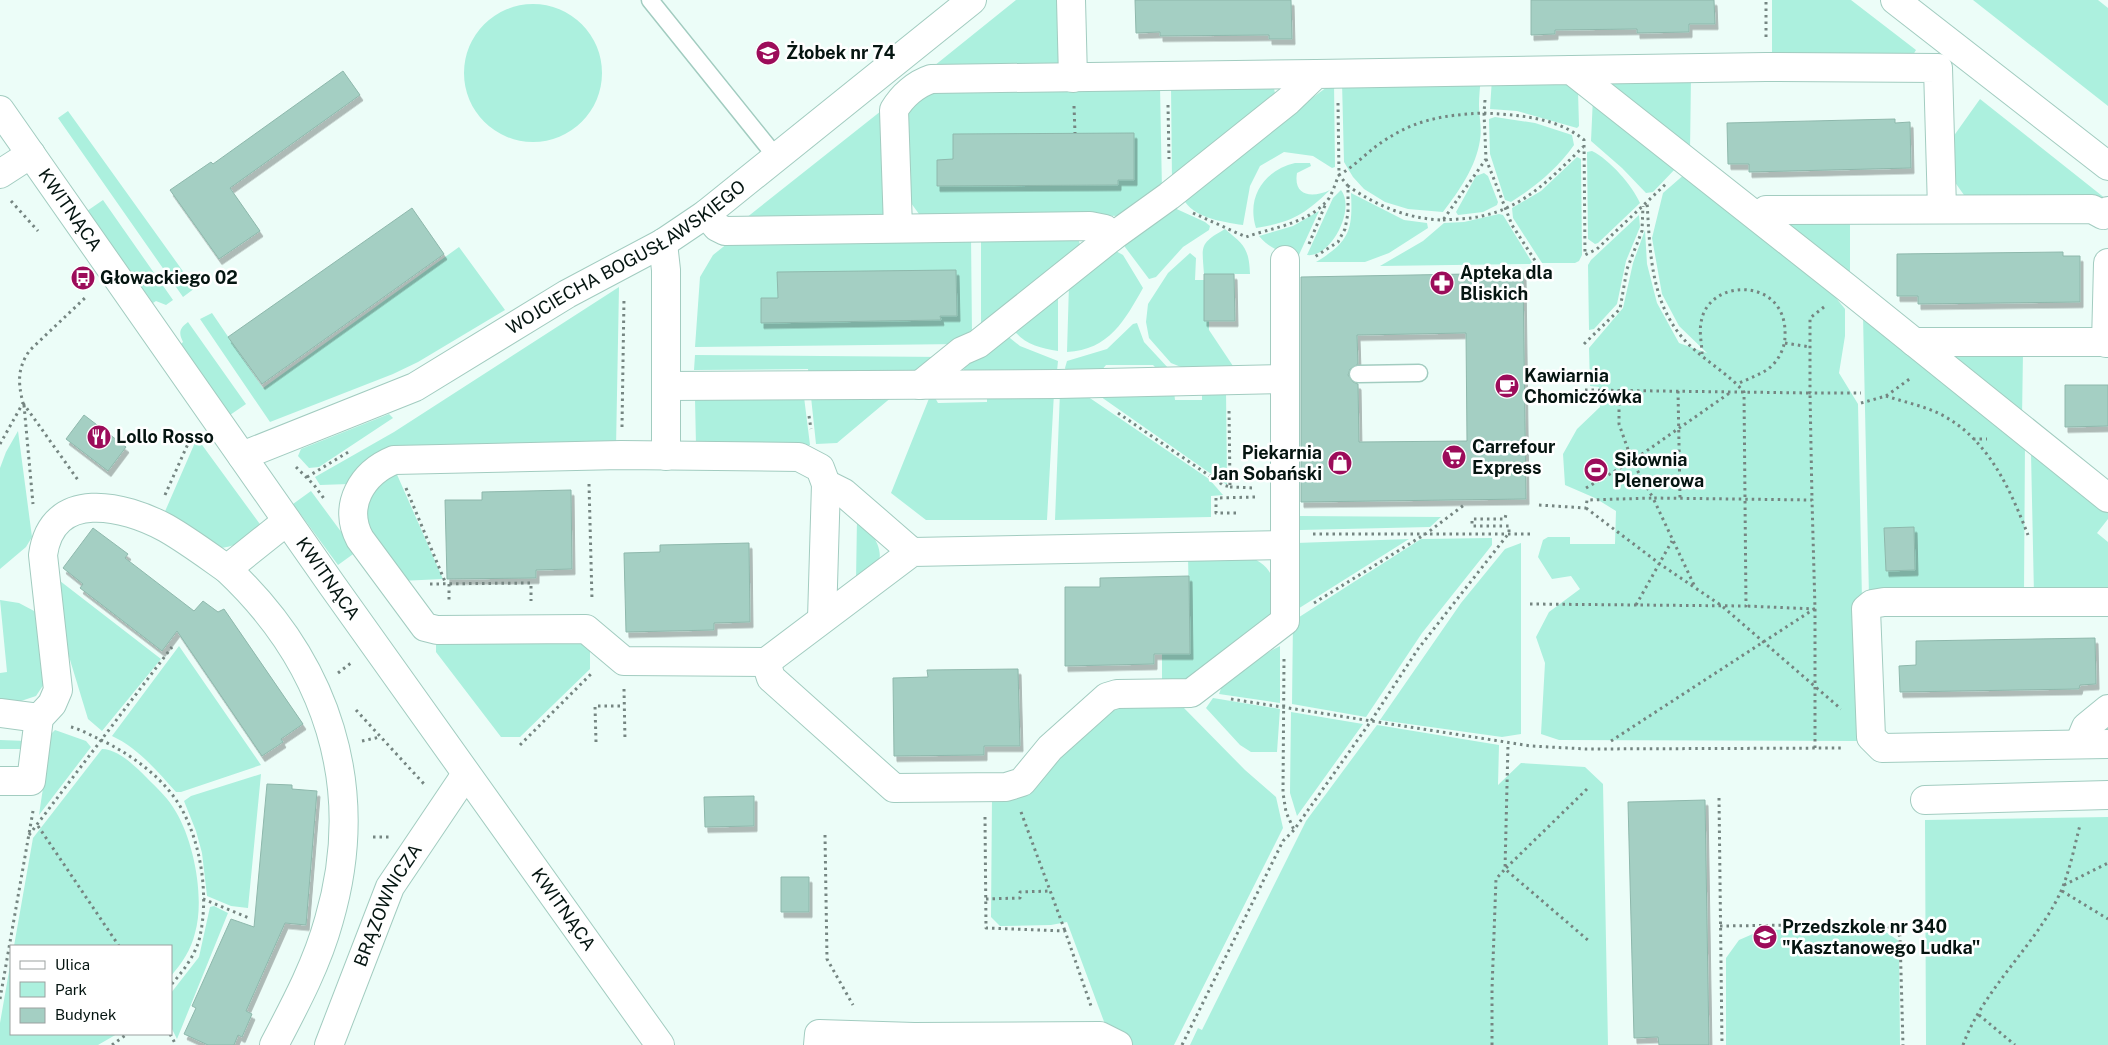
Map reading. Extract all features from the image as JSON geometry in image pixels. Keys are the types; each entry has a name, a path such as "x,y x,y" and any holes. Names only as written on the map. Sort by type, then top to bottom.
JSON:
{"street":[{"name":"WOJCIECHA BOGUSŁAWSKIEGO","path":"242,456 415,387 567,294 663,243 706,214 972,0"},
{"path":"1071,0 1074,78"},
{"path":"1895,0 2108,166"},
{"path":"1942,209 1938,68 1953,45"},
{"path":"892,66 910,92"},
{"path":"898,228 894,110 899,101 930,79 1766,67 1938,68"},
{"path":"1571,70 1923,349 2103,486"},
{"path":"920,385 962,351 978,344 1112,236 1169,196 1288,100 1316,74"},
{"name":"KWITNĄCA","path":"0,110 287,521 660,1045"},
{"path":"0,174 31,154"},
{"path":"1758,217 1763,212 1769,210 1942,209 2092,209 2106,216"},
{"path":"706,214 717,227 725,231 1090,226 1105,230 1112,236"},
{"path":"663,243 666,270 666,456"},
{"path":"766,662 771,678 777,684 894,788 998,787 1022,782 1050,748 1107,697 1117,694 1191,693 1285,621 1285,540 1292,377 1300,257"},
{"path":"1923,349 2107,342 2108,263"},
{"path":"666,386 1229,381 1292,377"},
{"path":"912,552 799,457 621,455 394,460 374,470 360,486 353,510 355,528 363,544 425,627 436,630 586,629 610,649 766,662 912,552 1285,540"},
{"path":"820,474 822,619"},
{"path":"0,781 31,781 39,718 52,704 58,690 44,564 45,546 51,531 67,514 88,506 111,508 154,522 173,532 227,569 254,596 281,630 313,684 340,763 344,799 344,836 336,895 329,922 305,983 274,1045"},
{"path":"227,569 287,521"},
{"path":"2108,602 1872,604 1866,609 1871,737 1882,748 2108,744"},
{"path":"2079,744 2086,727 2108,709"},
{"path":"0,713 39,718"},
{"name":"BRĄZOWNICZA","path":"329,1045 390,887 466,774"},
{"path":"1925,800 2098,795"},
{"path":"818,1045 819,1034 1109,1040"}],"lane":[{"path":"650,0 777,158"},
{"path":"1358,374 1418,373"}],"path":[{"path":"1766,0 1766,67"},
{"path":"1168,77 1169,196 1198,216 1246,237 1283,226 1308,215 1326,203"},
{"path":"1339,175 1349,170 1382,142 1416,124 1455,114 1484,113 1522,116 1559,125 1574,132 1584,140 1585,255 1596,249 1689,162"},
{"path":"1484,113 1486,159 1512,225 1536,262 1538,269"},
{"path":"1300,257 1339,175 1338,114"},
{"path":"1339,175 1348,186 1370,201 1401,214 1426,220 1482,216 1505,209 1533,194 1583,147"},
{"path":"1443,220 1486,159"},
{"path":"1300,257 1338,242 1345,229 1348,213 1348,186"},
{"path":"10,200 38,231"},
{"path":"1647,202 1651,263 1657,290 1666,313 1682,337 1744,392 1746,606"},
{"path":"1584,344 1620,309 1627,269 1642,231 1643,205"},
{"path":"1191,693 1508,744 1586,749 1815,748 1816,685 1810,318 1847,288"},
{"path":"621,455 624,290"},
{"path":"1702,354 1701,323 1703,314 1713,300 1726,292 1742,290 1771,297 1781,308 1786,322 1785,343 1781,353 1766,371 1737,384"},
{"path":"34,514 23,403 19,386 23,360 30,350 86,298"},
{"path":"1785,343 1810,346"},
{"path":"1861,403 1886,396 1912,377 1923,349"},
{"path":"1116,412 1223,486 1230,488 1229,381"},
{"path":"804,385 820,474"},
{"path":"1585,390 1861,393"},
{"path":"1619,390 1619,424 1632,461 1653,498 1696,588"},
{"path":"1678,391 1680,498"},
{"path":"1586,488 1632,461 1731,391"},
{"path":"1886,396 1940,414 1957,424 1984,449 2000,474 2028,535"},
{"path":"0,444 23,403"},
{"path":"23,403 84,487"},
{"path":"154,522 195,430"},
{"path":"588,456 610,649 624,706 625,741"},
{"path":"291,460 314,485 342,524 355,528"},
{"path":"394,460 446,584"},
{"path":"1236,513 1216,513 1216,498 1242,497"},
{"path":"1586,508 1586,500 1680,498 1812,500"},
{"path":"1294,830 1286,812 1283,793 1285,621 1427,533 1464,505"},
{"path":"1539,505 1586,508 1660,564 1722,606 1816,685 1871,737"},
{"path":"1182,1045 1283,841 1294,830 1371,721 1418,649 1509,533 1509,526 1472,526 1472,519 1506,519 1506,514"},
{"path":"1285,540 1427,533 1530,534"},
{"path":"1636,605 1673,541"},
{"path":"394,586 531,583 531,628"},
{"path":"1530,604 1746,606 1815,609"},
{"path":"1611,741 1815,609"},
{"path":"29,836 172,647"},
{"path":"520,745 610,649"},
{"path":"313,684 328,680 352,663"},
{"path":"596,742 595,706 624,706"},
{"path":"354,709 424,784"},
{"path":"39,718 74,728 120,749 153,775 179,805 194,838 203,898 200,937 187,965 172,984"},
{"path":"1505,869 1508,744"},
{"path":"998,787 1050,891 1109,1040"},
{"path":"998,787 986,899 986,928 1065,931"},
{"path":"1492,1045 1496,879 1587,789"},
{"path":"1963,1045 1979,1015 2043,923 2062,891 2098,795"},
{"path":"1719,798 1722,1045"},
{"path":"0,999 34,807"},
{"path":"38,826 118,945"},
{"path":"825,835 827,959 870,1035"},
{"path":"2064,885 2108,863"},
{"path":"1505,869 1589,941"},
{"path":"986,899 1020,898 1020,892 1050,891"},
{"path":"2062,891 2108,919"},
{"path":"203,898 250,918"},
{"path":"1720,926 1884,924 1900,936 1903,1045"},
{"path":"1979,1015 2015,1045"},
{"path":"112,1045 126,1035"}],"green space":[{"path":"1016,0 1063,0 1063,69 929,70"},
{"path":"1772,0 1851,0 1916,50 1913,55 1772,58"},
{"path":"1973,0 2098,0 2108,8 2108,106"},
{"path":"533,4 547,5 560,9 572,15 582,24 591,34 597,46 601,59 601,87 597,100 591,112 582,122 572,131 560,137 547,141 533,142 519,141 506,137 494,131 484,122 475,112 469,100 465,87 464,73 465,59 469,46 475,34 484,24 494,15 506,9 519,5"},
{"path":"1691,77 1690,151 1603,84"},
{"path":"1481,78 1479,105 1481,136 1478,150 1466,178 1443,212 1408,209 1385,202 1364,189 1353,177 1344,162 1342,82"},
{"path":"1492,78 1565,79 1578,91 1579,126 1577,128 1517,111 1490,109"},
{"path":"1334,82 1335,167 1332,168 1313,156 1284,152 1260,166 1250,186 1243,225 1206,217 1190,208 1181,193"},
{"path":"1160,86 1162,191 1130,216 919,214 911,203 907,110 930,89"},
{"path":"1171,86 1274,88 1276,99 1172,181"},
{"path":"1593,97 1677,167 1653,192 1646,193 1622,168 1591,141"},
{"path":"1980,99 2106,199 1973,200 1964,195 1954,181 1953,137"},
{"path":"68,111 195,288 183,297 58,118"},
{"path":"881,111 885,218 746,218"},
{"path":"1495,117 1535,123 1572,135 1574,145 1545,177 1511,202 1505,200 1490,154 1489,119"},
{"path":"1592,151 1606,160 1620,174 1640,203 1595,244 1588,239 1587,152"},
{"path":"1577,157 1581,159 1582,255 1579,261 1575,263 1542,263 1513,218 1512,208 1541,191"},
{"path":"1295,163 1310,163 1311,166 1297,173 1298,187 1301,191 1306,194 1317,194 1330,190 1313,206 1297,216 1279,223 1256,228 1254,205 1260,186 1267,178 1284,166"},
{"path":"1484,173 1488,176 1498,202 1497,205 1483,212 1458,215 1456,212 1476,176"},
{"path":"1686,173 1819,277 1845,309 1845,336 1839,373 1858,404 1862,600 1855,605 1857,741 1559,740 1541,734 1545,663 1536,637 1549,612 1580,589 1571,576 1552,579 1538,557 1543,540 1548,537 1570,537 1570,544 1615,544 1616,511 1595,498 1565,485 1563,454 1577,429 1600,407 1599,387 1590,386 1589,348 1623,308 1633,263 1645,230 1647,264 1657,303 1679,343 1707,353 1679,326 1662,294 1652,238 1663,193"},
{"path":"1341,190 1345,198 1345,209 1339,231 1325,249 1316,254 1307,255 1333,198"},
{"path":"1351,193 1404,220 1427,223 1428,228 1389,253 1365,262 1316,262 1336,248 1347,234 1351,217"},
{"path":"103,200 173,300 166,305 156,301 153,303 87,211"},
{"path":"1170,206 1205,222 1210,226 1209,230 1183,247 1156,277 1149,279 1125,247 1124,240"},
{"path":"1319,211 1298,257 1277,250 1259,236 1293,226"},
{"path":"1499,214 1503,215 1533,264 1380,266 1423,241 1444,223 1464,222"},
{"path":"1639,215 1640,227 1626,261 1617,304 1594,329 1589,330 1588,265"},
{"path":"1780,222 1850,224 1850,279"},
{"path":"1225,229 1241,243 1247,253 1250,274 1204,274 1204,246 1210,238"},
{"path":"981,233 1078,238 1081,248 981,331"},
{"path":"971,235 972,336 961,344 695,347 700,277 713,255 728,243"},
{"path":"459,247 505,310 418,362 393,374 270,422 200,319 212,313 263,388"},
{"path":"1114,250 1123,255 1143,288 1122,322 1105,339 1094,346 1067,352 1069,284"},
{"path":"1190,253 1196,258 1195,280 1204,280 1204,321 1209,321 1209,330 1237,372 1196,373 1171,363 1149,338 1146,322 1148,304 1168,273"},
{"path":"619,287 616,448 391,450 349,484 320,485 315,477 394,432"},
{"path":"1058,297 1058,351 1032,344 1015,332 1011,326"},
{"path":"1863,315 2025,442 2024,593 1869,597"},
{"path":"188,322 246,404 230,415 181,344 183,342 181,330"},
{"path":"1137,323 1144,342 1170,370 1159,371 1153,365 1106,365 1101,371 1067,373 1065,368 1067,361 1107,349 1133,324"},
{"path":"1005,334 1020,346 1058,361 1057,371 963,373 965,365"},
{"path":"1949,352 2023,352 2022,418"},
{"path":"695,355 944,357 919,376 809,377 808,369 694,370"},
{"path":"1202,389 1226,390 1227,485 1094,392 1174,391 1175,400 1202,400"},
{"path":"1060,392 1081,392 1209,479 1223,495 1211,496 1211,517 1055,520"},
{"path":"1054,393 1047,520 926,520 891,493 930,396 934,396 938,403 987,402 987,394"},
{"path":"893,396 837,443 816,444 811,397"},
{"path":"804,397 810,445 696,445 695,399"},
{"path":"389,414 393,418 319,467 309,468 298,456 301,449"},
{"path":"18,431 32,537 26,547 0,569 0,468 6,452"},
{"path":"197,438 262,527 240,542 228,547 215,548 163,516"},
{"path":"2031,453 2108,509 2108,519 2097,533 2108,542 2108,593 2034,595"},
{"path":"395,470 443,579 400,581 364,528 366,501 372,491"},
{"path":"311,491 356,552 338,565 293,504"},
{"path":"1299,516 1441,517 1430,527 1300,530"},
{"path":"857,518 875,539 880,552 879,559 875,569 841,596 834,591 856,581"},
{"path":"1492,538 1492,545 1422,633 1366,717 1292,704 1293,621 1421,539"},
{"path":"1409,539 1293,612 1296,543"},
{"path":"1521,543 1521,734 1502,737 1380,720 1461,603 1505,549"},
{"path":"1246,555 1264,566 1273,578 1276,615 1190,685 1162,687 1162,654 1190,654 1188,556"},
{"path":"51,574 161,659 102,731 88,719 60,627"},
{"path":"0,600 19,603 36,612 48,678 36,696 21,701 0,704 0,673 7,672"},
{"path":"567,635 590,648 590,669 520,737 501,737 436,652 436,645 441,640"},
{"path":"179,646 261,765 181,792 176,792 139,753 112,736"},
{"path":"1280,646 1280,703 1219,694 1226,675"},
{"path":"1213,698 1280,709 1277,752 1251,752 1240,745 1206,708"},
{"path":"1109,703 1181,705 1245,770 1276,797 1283,828 1174,1045 1128,1045 1109,1035 1067,922 1051,925 1000,926 991,917 992,797"},
{"path":"1291,712 1363,724 1297,816 1290,793"},
{"path":"1377,725 1499,745 1498,785 1521,763 1585,767 1603,784 1608,1045 1190,1045 1198,1028 1202,1030 1306,821"},
{"path":"55,730 86,741 91,747 39,815 51,734"},
{"path":"0,740 27,741 27,749 0,749"},
{"path":"102,749 114,752 137,768 173,807 188,839 196,871 199,904 198,919 189,951 172,975 172,945 14,945 33,838"},
{"path":"261,774 248,908 231,906 207,896 202,853 196,831 184,801 191,796"},
{"path":"2108,817 2108,1045 1926,1045 1925,820"},
{"path":"214,906 228,913 177,1039 172,1029 172,992 199,957 210,907"},
{"path":"1880,928 1899,941 1900,1045 1726,1045 1726,958 1739,940 1762,930"},
{"path":"10,966 10,1035 115,1035 98,1045 0,1045 0,1023"}],"building":[{"path":"1135,0 1291,0 1292,39 1269,39 1269,35 1160,36 1160,32 1136,33"},
{"path":"1531,0 1714,0 1715,24 1689,24 1689,32 1637,33 1637,29 1555,30 1555,34 1531,35"},
{"path":"343,71 360,95 230,188 260,231 219,259 170,190 211,162 213,164"},
{"path":"1895,119 1895,123 1910,122 1911,168 1749,172 1749,164 1728,164 1727,123"},
{"path":"1134,133 1134,180 1118,180 1118,185 937,186 937,160 953,159 953,134"},
{"path":"412,208 444,254 262,384 228,337"},
{"path":"2063,252 2063,256 2080,256 2080,302 1918,304 1918,296 1897,296 1897,254"},
{"path":"956,270 957,316 940,316 941,320 761,323 761,298 778,298 777,272"},
{"path":"1523,273 1526,499 1301,502 1301,277","holes":["1466,333 1467,441 1359,442 1358,384 1353,382 1348,375 1350,369 1358,364 1357,335"]},
{"path":"1204,274 1234,274 1235,321 1204,321"},
{"path":"2065,385 2108,385 2108,426 2065,427"},
{"path":"84,415 126,447 108,471 66,439"},
{"path":"571,490 572,569 536,570 536,578 447,579 445,500 482,500 482,492"},
{"path":"1914,527 1915,570 1886,571 1884,528"},
{"path":"93,528 128,554 125,558 194,611 203,601 218,612 224,609 303,724 281,739 283,742 262,756 177,631 162,651 80,588 83,584 63,568"},
{"path":"749,543 750,622 714,623 714,630 626,632 624,553 660,552 660,545"},
{"path":"1189,576 1190,654 1154,654 1154,664 1065,666 1065,587 1100,587 1100,578"},
{"path":"2095,638 2096,684 2080,685 2079,689 1900,692 1899,666 1916,665 1916,641"},
{"path":"1018,669 1020,746 984,746 984,755 894,756 893,678 928,677 927,670"},
{"path":"267,784 292,785 292,789 317,791 306,925 285,923 246,1011 252,1014 242,1037 238,1035 234,1045 208,1045 184,1034 196,1008 192,1006 231,919 254,927"},
{"path":"754,796 754,826 705,827 704,797"},
{"path":"1705,800 1709,1045 1659,1045 1658,1037 1634,1038 1628,802"},
{"path":"781,877 809,877 809,912 781,912"}],"place":[{"name":"Żłobek nr 74","path":"768,53"},
{"name":"Głowackiego 02","path":"83,278"},
{"name":"Apteka dla Bliskich","path":"1442,283"},
{"name":"Kawiarnia Chomiczówka","path":"1507,386"},
{"name":"Lollo Rosso","path":"99,437"},
{"name":"Carrefour Express","path":"1454,457"},
{"name":"Piekarnia Jan Sobański","path":"1340,463"},
{"name":"Siłownia Plenerowa","path":"1596,470"},
{"name":"Przedszkole nr 340 \"Kasztanowego Ludka\"","path":"1765,937"}]}
